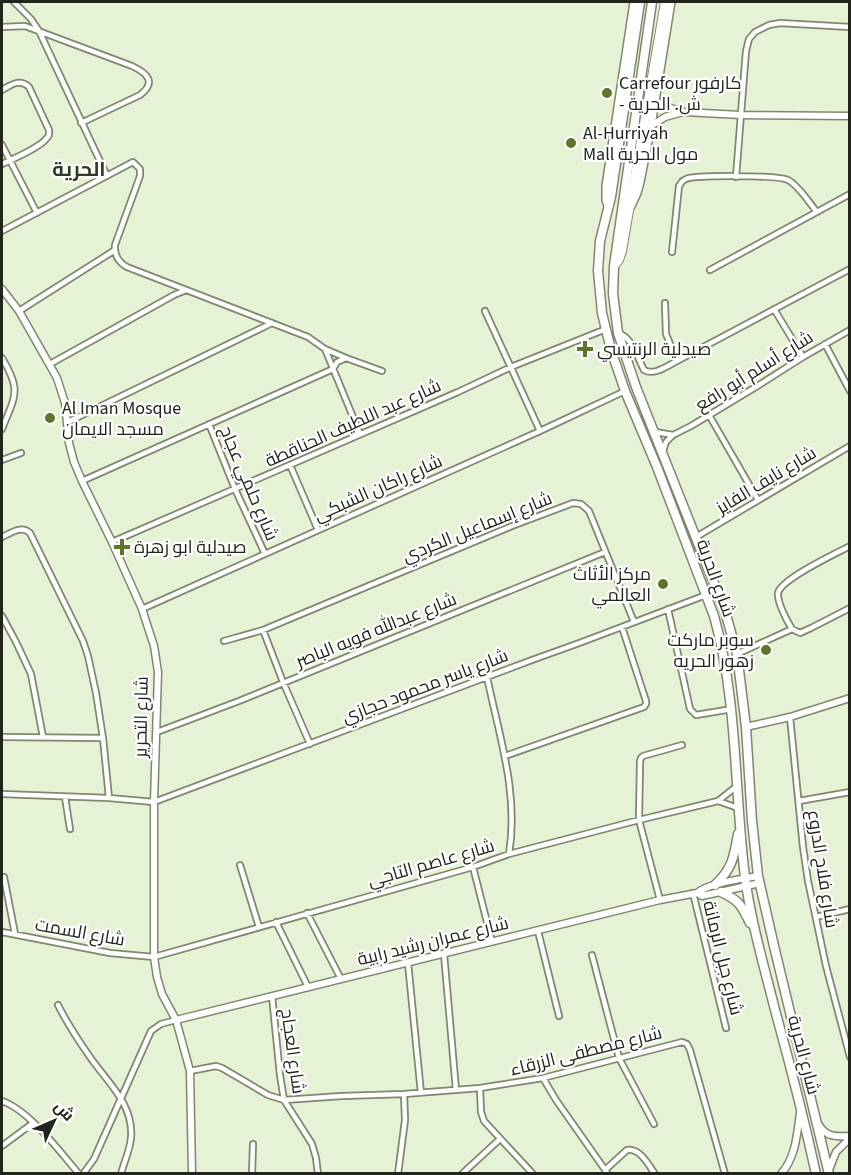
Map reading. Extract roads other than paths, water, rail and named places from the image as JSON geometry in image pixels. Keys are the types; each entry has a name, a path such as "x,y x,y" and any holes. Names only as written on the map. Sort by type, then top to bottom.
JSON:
{"highway":[{"name":"شارع الحرية","path":"640,2 609,209 600,241 598,265 602,313 611,350 625,391 657,467 714,616 724,655 732,709 746,882 756,934 816,1173"},
{"name":"شارع الحرية","path":"652,2 614,266 613,294 618,333 653,432 725,611 737,654 746,727 752,821 759,879 829,1172"},
{"path":"740,824 734,855 718,889 742,905 756,934"}],"main road":[{"path":"609,209 606,200 606,186 634,2"},
{"path":"614,266 622,250 665,2"},
{"path":"630,208 637,193 651,126 671,2"}],"street":[{"path":"14,2 39,31 107,176"},
{"path":"736,177 746,51 749,39 755,32 769,25 780,23 849,27"},
{"path":"2,27 25,26 139,69 147,76 149,86 146,90 81,123"},
{"path":"2,90 21,82 29,87 50,134 40,144 2,164"},
{"path":"655,100 663,106 684,112 849,116"},
{"path":"651,126 665,117 684,112"},
{"path":"2,145 37,213"},
{"path":"2,231 133,162 138,166 139,179 116,241 115,250 117,258 127,267 314,340 325,350 381,371"},
{"path":"672,252 678,194 684,180 695,177 782,178 793,183 816,211"},
{"path":"710,270 849,194"},
{"path":"19,310 115,250"},
{"path":"618,333 624,335 629,341 642,368 647,372 653,372 849,269"},
{"name":"شارع التحرير","path":"2,289 19,310 50,364 62,391 71,452 82,481 142,609 154,646 157,664 154,957 156,977 176,1020 190,1071 192,1173"},
{"path":"50,364 174,295 186,291"},
{"path":"665,303 666,334 677,361"},
{"path":"774,309 803,357"},
{"path":"485,311 540,431"},
{"path":"68,422 272,323"},
{"name":"شارع عبد اللطيف الحناقطة","path":"112,542 511,368 606,329"},
{"name":"شارع أسلم أبو رافع","path":"673,435 849,330"},
{"path":"825,344 849,391"},
{"path":"325,350 360,434"},
{"path":"2,358 11,373 15,389 2,429"},
{"path":"82,481 333,369 337,362 346,358"},
{"name":"شارع راكان الشبكي","path":"142,609 625,391"},
{"path":"709,415 758,500"},
{"name":"شارع حلمي عجاج","path":"209,424 265,554"},
{"path":"653,432 673,435"},
{"path":"662,454 666,442 673,435"},
{"name":"شارع نايف الفايز","path":"696,537 849,446"},
{"path":"2,460 21,453"},
{"path":"290,465 318,530"},
{"name":"شارع إسماعيل الكردي","path":"224,641 263,630 512,526 573,503 581,504 589,511 634,622"},
{"path":"2,537 24,528 33,537 83,641 96,693 109,798"},
{"path":"849,546 795,576 778,591 778,598 792,629 800,633 849,608"},
{"name":"شارع عبدالله فويه الباصر","path":"157,732 606,552"},
{"name":"شارع ياسر محمود حجازي","path":"154,802 706,595"},
{"path":"668,609 690,709 696,715 732,709"},
{"path":"2,616 31,674 43,737"},
{"path":"505,756 644,707 646,700 622,627"},
{"path":"737,654 792,629"},
{"path":"263,630 310,744"},
{"path":"487,677 505,756 513,812 513,834 509,854"},
{"path":"746,727 790,717 849,698"},
{"name":"شارع فلاح الدروع","path":"790,717 803,847 826,966 848,1046 849,1058"},
{"path":"2,737 103,738"},
{"path":"660,900 639,820 641,758 682,745"},
{"name":"شارع عاصم التاجي","path":"154,957 473,867 509,854 718,801 737,786"},
{"path":"799,801 849,792"},
{"path":"2,794 154,802"},
{"path":"65,796 70,829"},
{"path":"718,801 739,808"},
{"path":"240,865 260,927"},
{"path":"473,867 492,942"},
{"path":"4,877 15,934"},
{"name":"شارع عمران رشيد رابية","path":"176,1020 701,890 718,889 759,879"},
{"name":"شارع جبل الرمانة","path":"695,893 726,1028"},
{"path":"816,916 849,909"},
{"path":"308,913 341,979"},
{"path":"276,922 308,987"},
{"path":"538,931 559,1016"},
{"name":"شارع السمت","path":"2,932 110,953 154,957"},
{"path":"444,954 456,1090"},
{"path":"592,955 619,1058 654,1124"},
{"path":"408,963 421,1093"},
{"name":"شارع العجاج","path":"272,996 284,1100 312,1144 318,1173"},
{"path":"58,1005 68,1025 121,1097 127,1109 131,1124 131,1137 121,1173"},
{"path":"2,1101 15,1107 33,1123 81,1173 94,1159 151,1031 161,1024 176,1020"},
{"name":"شارع مصطفى الزرقاء","path":"284,1100 480,1088 543,1078 682,1042 687,1044 690,1050 725,1173"},
{"path":"190,1071 216,1066 268,1095 284,1100"},
{"path":"543,1078 606,1172 627,1150 631,1149 636,1151 655,1173"},
{"path":"480,1088 482,1116 489,1128 533,1173"},
{"path":"398,1173 405,1120 404,1094"},
{"path":"781,1173 788,1166 793,1153 801,1106"},
{"path":"817,1122 830,1136 849,1137"},
{"path":"2,1146 33,1123"},
{"path":"829,1172 836,1152 849,1137"},
{"path":"462,1173 500,1140"},
{"path":"252,1173 253,1144"}],"place":[{"name":"Carrefour كارفور - ش. الحرية","path":"607,93"},
{"name":"ِAl-Hurriyah Mall مول الحرية","path":"571,143"},
{"name":"صيدلية الرنتيسي","path":"585,349"},
{"name":"Al Iman Mosque مسجد الايمان","path":"50,418"},
{"name":"صيدلية ابو زهرة","path":"122,547"},
{"name":"مركز الأثاث العالمي","path":"663,584"},
{"name":"سوبر ماركت زهور الحريه","path":"766,650"}],"district":[{"name":"الحرية","path":"79,169"}]}
